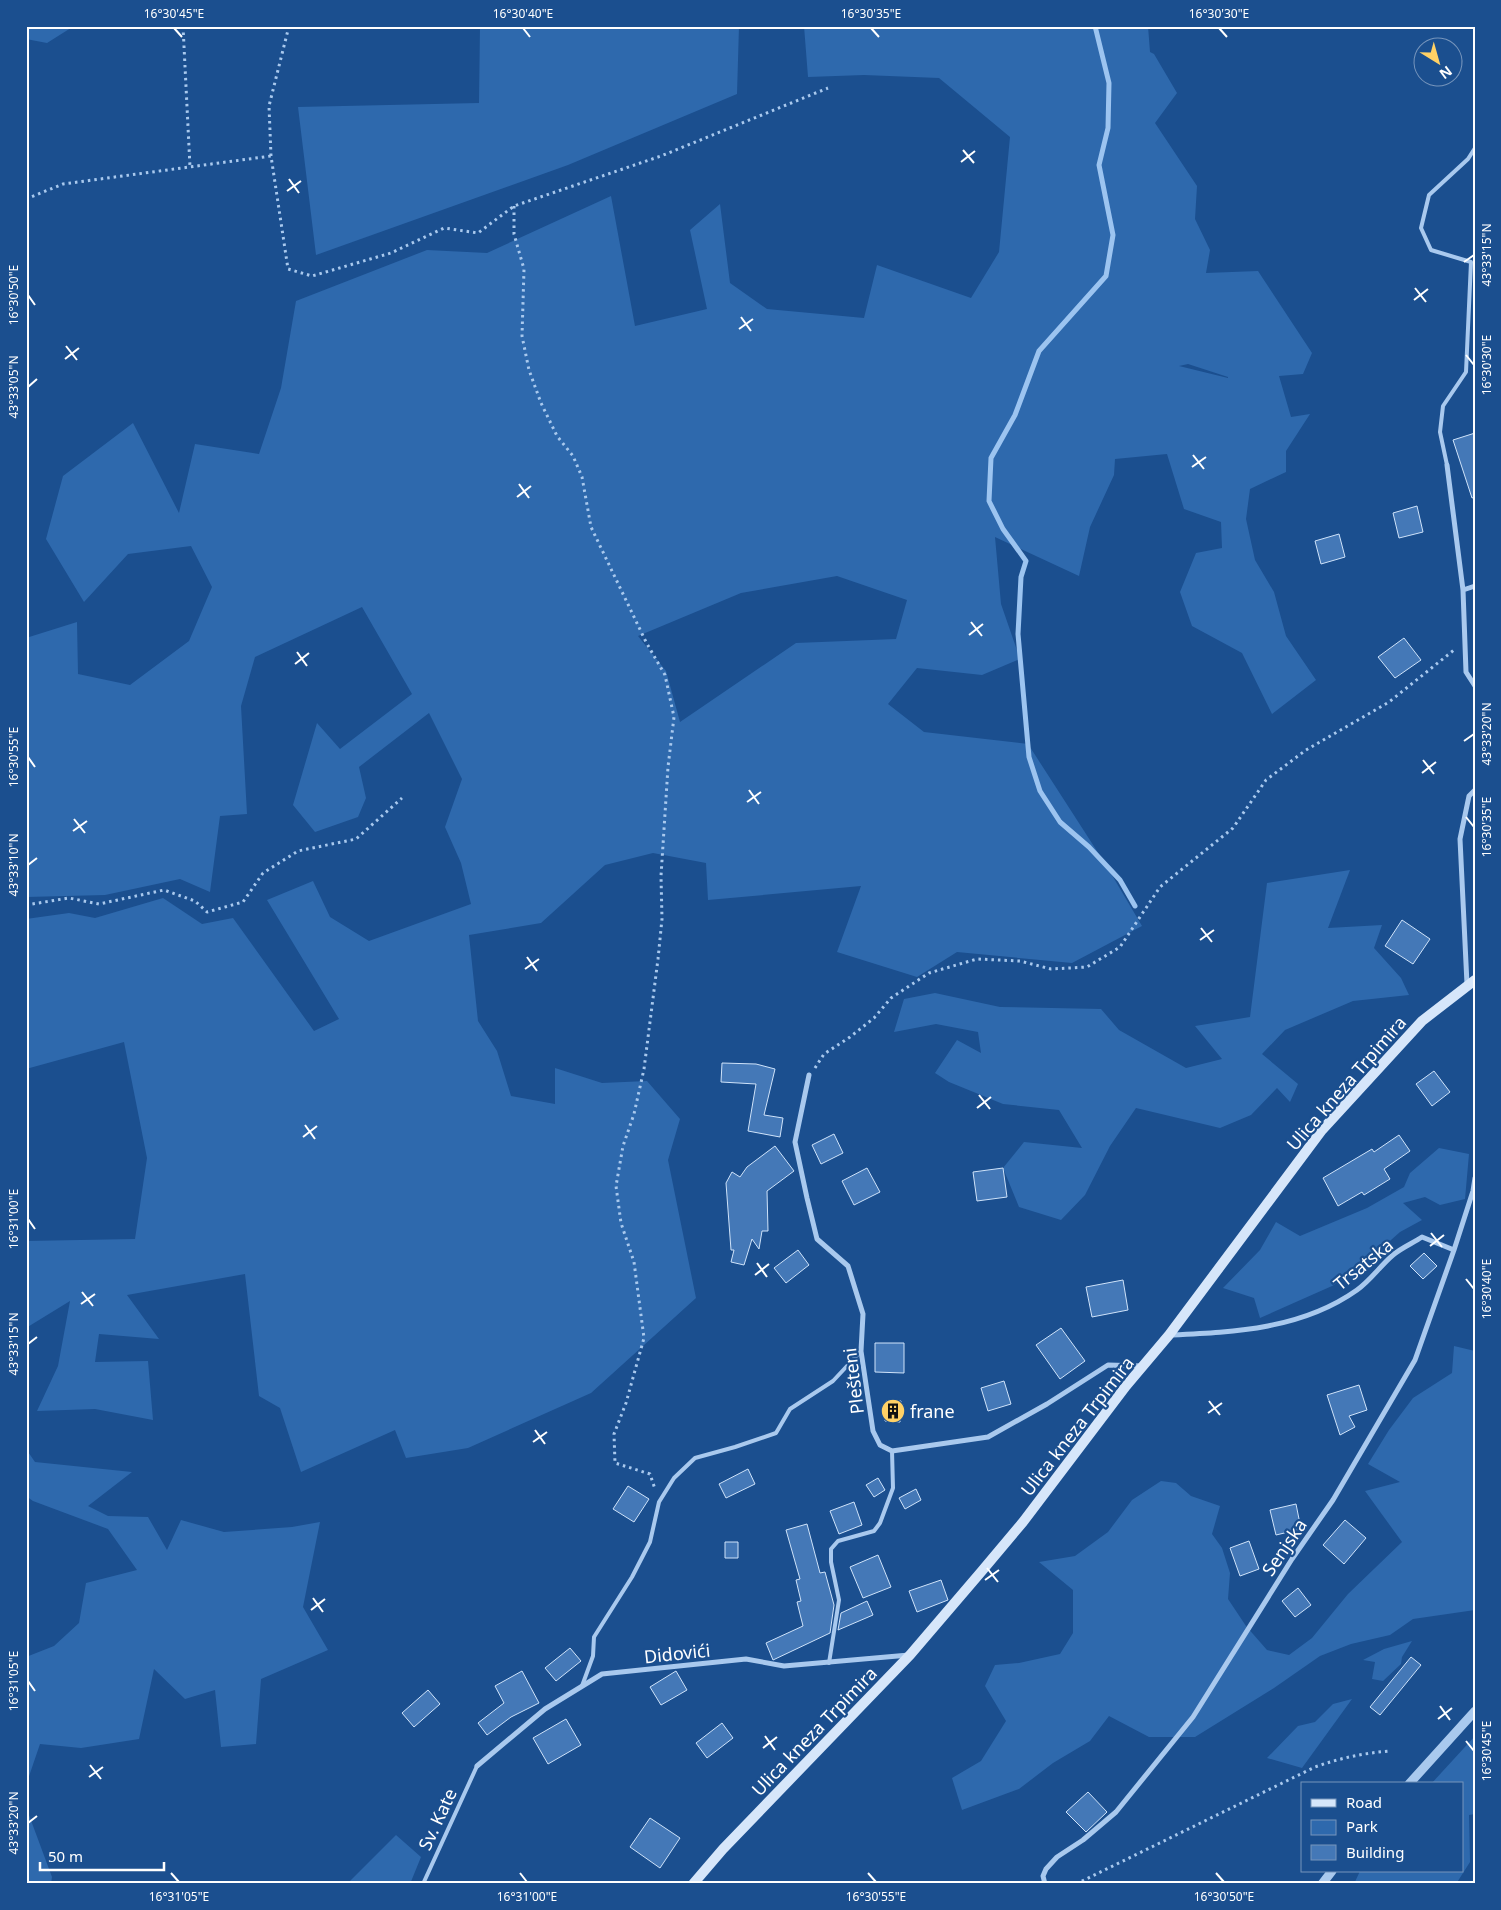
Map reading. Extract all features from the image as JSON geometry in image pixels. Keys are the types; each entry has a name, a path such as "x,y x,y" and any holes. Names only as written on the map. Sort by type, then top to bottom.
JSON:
{"main road":[{"name":"Ulica kneza Trpimira","path":"693,1884 724,1849 910,1655 1023,1522 1126,1386 1169,1335 1322,1130 1422,1021 1471,982"}],"street":[{"path":"1447,465 1463,590 1466,672 1475,686"},
{"path":"1463,590 1475,586"},
{"path":"1471,982 1460,839 1469,796 1475,790"},
{"name":"Plešteni","path":"809,1075 795,1142 817,1239 848,1266 863,1314 861,1350 873,1431 880,1445 892,1451"},
{"name":"Senjska","path":"1045,1884 1043,1876 1056,1857 1083,1840 1116,1812 1193,1716 1292,1559 1333,1500 1415,1360 1474,1191 1475,1178"},
{"name":"Trsatska","path":"1169,1335 1218,1333 1280,1325 1325,1310 1359,1289 1394,1254 1422,1237 1454,1250"},
{"path":"892,1451 988,1437 1047,1404 1108,1365 1144,1366"},
{"name":"Didovići","path":"477,1766 544,1709 602,1674 746,1659 784,1666 910,1655"},
{"path":"1411,1782 1475,1711"},
{"path":"1322,1884 1331,1872"}],"lane":[{"path":"1447,465 1440,432 1443,406 1466,372 1472,262 1431,250 1421,228 1428,195 1468,159 1475,148"},
{"path":"581,1687 593,1656 594,1637 632,1577 650,1542 659,1502 674,1478 695,1458 776,1433 790,1409 833,1381 861,1350"},
{"path":"829,1663 839,1600 831,1562 831,1549 838,1541 874,1531 880,1523 893,1488 892,1451"},
{"name":"Sv. Kate","path":"423,1884 477,1766"}],"path":[{"path":"183,26 190,167"},
{"path":"289,26 269,106 271,156 288,269 312,276 391,253 444,228 478,233 514,206 661,156 828,88"},
{"path":"26,198 63,184 271,156"},
{"path":"514,206 514,234 524,270 522,336 529,370 541,403 557,436 574,456 580,470 591,527 646,642 665,675 674,717 668,767 661,876 662,919 658,959 644,1069 634,1114 623,1146 616,1186 621,1223 634,1262 644,1338 626,1403 614,1434 615,1463 650,1474 659,1502"},
{"path":"809,1075 824,1054 874,1018 891,998 929,973 977,959 1020,962 1051,969 1087,967 1120,947 1160,887 1232,828 1266,780 1306,750 1389,702 1465,642"},
{"path":"26,906 69,898 100,904 164,890 195,901 207,912 243,902 263,873 298,851 356,840 402,798"},
{"path":"1076,1884 1315,1767 1364,1753 1390,1751"}],"green space":[{"path":"26,26 74,26 47,43 26,39"},
{"path":"480,26 739,26 737,94 568,165 316,255 298,107 479,103"},
{"path":"804,26 1148,26 1150,52 1154,54 1177,93 1155,123 1197,186 1195,219 1210,250 1206,273 1258,271 1312,353 1303,374 1279,376 1291,417 1310,414 1286,451 1286,472 1250,489 1246,519 1255,560 1274,592 1286,636 1316,680 1272,714 1242,653 1192,626 1180,592 1196,553 1222,548 1221,522 1184,509 1167,454 1115,459 1114,475 1090,527 1079,576 995,537 1001,604 1020,659 982,675 917,668 888,704 924,732 1028,744 1106,865 1142,926 1072,963 957,952 917,977 837,952 861,886 708,900 706,863 653,853 605,865 541,923 469,935 478,1021 497,1051 511,1096 555,1104 555,1068 602,1083 647,1081 680,1119 668,1160 696,1298 591,1393 468,1448 406,1458 395,1430 301,1472 280,1408 259,1396 245,1274 127,1295 159,1339 99,1334 95,1362 148,1361 153,1420 95,1409 37,1411 58,1366 70,1301 26,1328 26,1241 135,1239 147,1158 124,1042 26,1069 26,919 69,913 95,918 163,898 202,924 233,918 314,1031 339,1019 267,900 313,881 330,917 369,941 471,904 461,863 445,827 462,779 429,713 359,767 366,798 358,817 315,832 293,805 317,723 340,749 412,694 362,607 255,657 241,706 247,814 220,816 210,892 180,879 105,895 26,897 26,638 77,622 78,674 130,685 189,641 212,587 191,546 128,554 84,602 46,539 63,476 133,423 179,513 195,444 259,454 281,388 296,301 427,250 487,253 611,196 635,326 707,309 690,230 720,204 730,283 767,309 864,318 877,265 971,298 999,252 1010,137 939,78 864,75 808,77","holes":["1188,364 1228,377 1228,378 1179,366","837,576 907,600 896,639 796,643 680,722 666,671 638,636 741,593"]},
{"path":"1350,870 1328,928 1382,925 1374,948 1401,978 1409,995 1353,1001 1285,1030 1262,1054 1298,1084 1290,1102 1277,1088 1251,1115 1220,1128 1136,1108 1110,1146 1085,1195 1061,1220 1019,1207 1003,1168 1024,1142 1082,1148 1059,1110 1003,1104 949,1082 935,1073 957,1040 981,1053 978,1032 936,1024 894,1032 904,999 935,993 1000,1007 1101,1009 1119,1030 1186,1068 1222,1059 1195,1026 1250,1017 1267,883"},
{"path":"1439,1148 1469,1154 1465,1199 1440,1205 1425,1197 1403,1203 1422,1220 1400,1232 1355,1272 1332,1286 1260,1318 1254,1298 1223,1288 1260,1250 1276,1222 1300,1236 1367,1208 1404,1187 1410,1173"},
{"path":"1454,1346 1475,1351 1475,1610 1413,1619 1390,1635 1351,1644 1320,1656 1274,1688 1195,1737 1149,1737 1109,1716 1090,1741 1053,1763 1019,1789 962,1810 952,1778 981,1761 1006,1721 985,1686 995,1665 1019,1663 1060,1654 1073,1633 1073,1590 1039,1562 1075,1556 1108,1532 1132,1500 1161,1481 1176,1483 1191,1496 1220,1506 1212,1534 1222,1548 1230,1573 1228,1599 1246,1626 1267,1650 1289,1655 1312,1638 1348,1594 1402,1542 1365,1491 1400,1482 1368,1464 1389,1430 1413,1398 1452,1373"},
{"path":"26,1449 35,1462 132,1472 88,1506 108,1516 148,1517 167,1550 181,1520 224,1532 292,1527 320,1522 303,1607 328,1650 261,1679 256,1744 221,1747 215,1690 185,1699 154,1669 139,1739 81,1748 40,1744 26,1785 26,1657 54,1646 79,1623 86,1583 137,1570 108,1529 33,1501 26,1496"},
{"path":"1412,1641 1402,1657 1401,1664 1383,1681 1372,1679 1375,1662 1363,1660 1384,1649"},
{"path":"1352,1699 1302,1768 1267,1758 1298,1726 1315,1722 1333,1704"},
{"path":"1475,1736 1475,1814 1469,1815 1470,1862 1464,1871 1464,1782 1433,1782"},
{"path":"26,1807 52,1877 51,1884 26,1884"},
{"path":"396,1835 421,1857 410,1884 347,1884"},
{"path":"1360,1872 1464,1872 1456,1884 1354,1884"}],"building":[{"path":"1475,433 1475,497 1472,498 1453,440"},
{"path":"1417,506 1423,532 1399,538 1393,513"},
{"path":"1339,534 1345,557 1321,564 1315,541"},
{"path":"1404,638 1421,660 1395,678 1378,657"},
{"path":"1402,920 1430,939 1413,964 1385,946"},
{"path":"722,1063 756,1064 775,1069 764,1115 783,1118 780,1137 748,1131 756,1084 721,1082"},
{"path":"1434,1071 1450,1092 1432,1106 1416,1084"},
{"path":"834,1134 843,1153 821,1164 812,1145"},
{"path":"1399,1135 1410,1151 1384,1169 1390,1179 1364,1195 1362,1192 1338,1206 1323,1178 1372,1149 1374,1152"},
{"path":"775,1146 794,1171 767,1191 768,1231 762,1231 759,1249 752,1239 744,1265 731,1262 734,1250 731,1250 726,1183 732,1172 740,1177 747,1167"},
{"path":"867,1168 880,1192 854,1205 842,1181"},
{"path":"1003,1168 1007,1197 977,1201 973,1172"},
{"path":"798,1250 809,1265 786,1283 774,1268"},
{"path":"1424,1253 1437,1266 1423,1279 1410,1266"},
{"path":"1123,1280 1128,1310 1092,1317 1086,1287"},
{"path":"1061,1328 1085,1361 1060,1379 1036,1345"},
{"path":"875,1343 904,1343 904,1373 875,1372"},
{"path":"1004,1381 1011,1404 988,1411 981,1388"},
{"path":"1359,1385 1367,1410 1349,1416 1355,1427 1340,1435 1327,1395"},
{"name":"frane","path":"886,1401 901,1401 900,1422 885,1421"},
{"path":"748,1469 755,1484 726,1498 719,1484"},
{"path":"878,1478 885,1490 874,1497 866,1485"},
{"path":"628,1486 649,1499 634,1522 613,1509"},
{"path":"916,1489 921,1500 905,1509 899,1498"},
{"path":"854,1502 862,1525 839,1534 830,1511"},
{"path":"1296,1504 1301,1529 1276,1535 1270,1510"},
{"path":"1345,1520 1366,1538 1344,1564 1323,1545"},
{"path":"807,1524 820,1573 825,1572 834,1605 830,1633 773,1660 766,1643 803,1626 797,1602 801,1601 796,1580 800,1579 786,1530"},
{"path":"1249,1541 1259,1569 1240,1576 1230,1548"},
{"path":"725,1542 738,1542 738,1558 725,1558"},
{"path":"878,1555 891,1587 863,1598 850,1567"},
{"path":"941,1580 948,1600 917,1612 909,1591"},
{"path":"1298,1588 1311,1605 1295,1617 1282,1601"},
{"path":"867,1601 873,1615 838,1630 841,1613"},
{"path":"570,1648 581,1661 556,1681 545,1668"},
{"path":"1411,1657 1421,1665 1380,1715 1370,1707"},
{"path":"522,1671 539,1703 511,1717 487,1735 478,1723 504,1703 495,1686"},
{"path":"676,1671 687,1690 661,1705 650,1687"},
{"path":"428,1690 440,1704 414,1727 402,1713"},
{"path":"566,1719 581,1745 548,1764 533,1738"},
{"path":"722,1723 733,1738 707,1758 696,1743"},
{"path":"1088,1792 1107,1812 1086,1832 1066,1812"},
{"path":"650,1818 680,1838 660,1868 630,1847"}],"waterway":[{"path":"1095,26 1109,83 1108,128 1099,165 1113,235 1106,276 1039,351 1015,415 991,458 989,501 1003,529 1026,561 1021,577 1018,634 1029,757 1040,791 1060,822 1089,847 1120,880 1135,906"}],"place":[{"name":"frane","path":"893,1411"}]}
